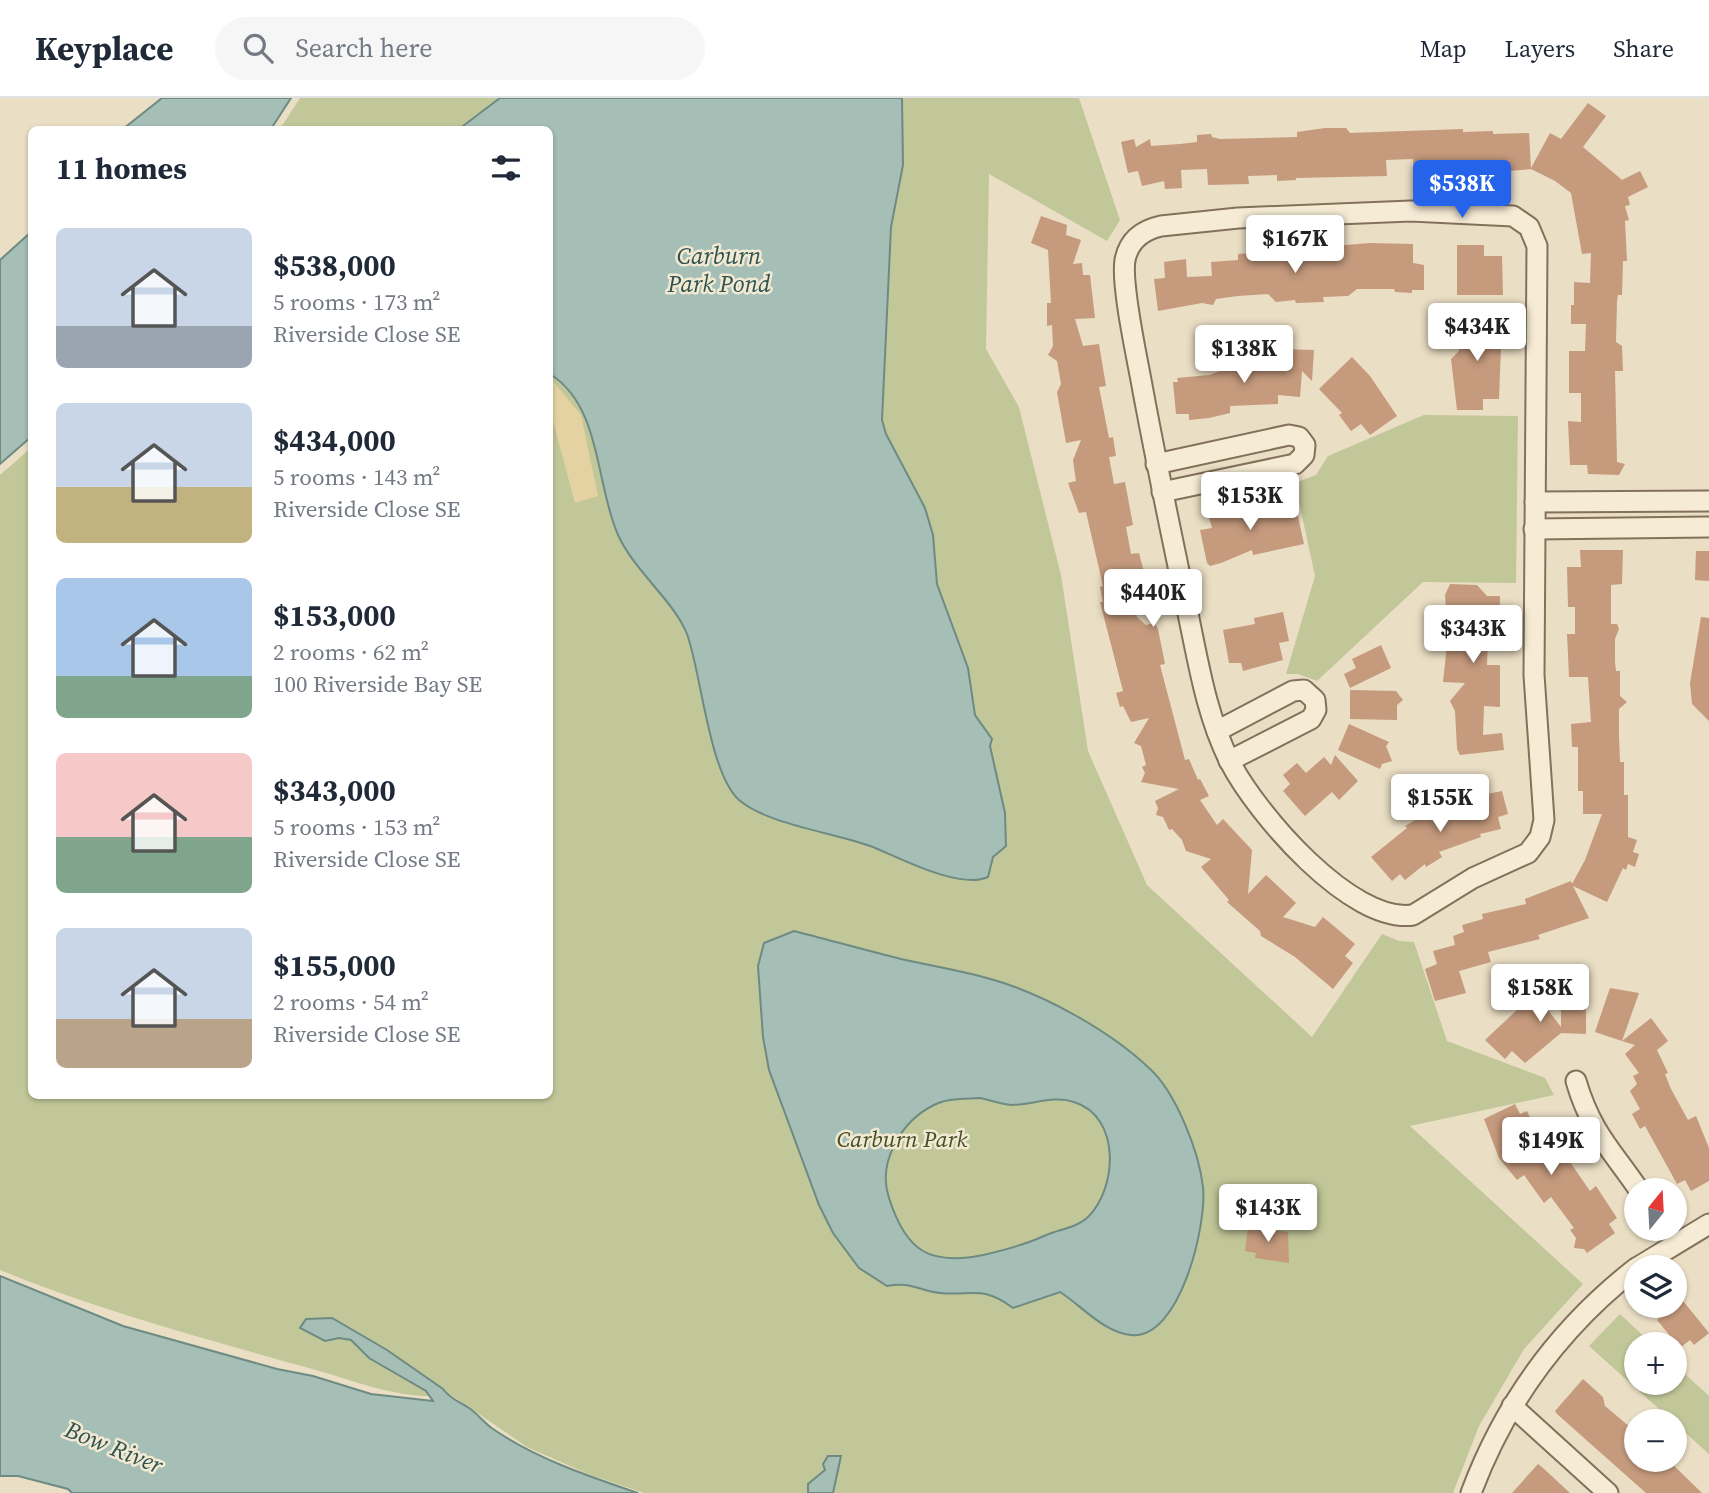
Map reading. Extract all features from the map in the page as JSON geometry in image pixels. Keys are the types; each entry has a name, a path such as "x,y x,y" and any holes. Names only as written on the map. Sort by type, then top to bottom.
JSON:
{"street":[{"path":"1411,211 1500,214 1513,216 1529,228 1537,246 1534,675 1544,820 1540,837 1528,853 1473,878 1413,915 1387,914 1349,892 1290,846 1268,821 1229,761 1217,731 1162,492 1125,269 1129,250 1142,233 1161,226 1299,214 1411,211"},
{"path":"1156,464 1289,435 1299,437 1305,445 1304,455 1295,464 1162,492"},
{"path":"1535,502 1709,501"},
{"path":"1534,529 1709,527"},
{"path":"1217,731 1293,691 1304,690 1315,700 1316,710 1311,719 1229,761"},
{"path":"1576,1081 1584,1108 1603,1145 1629,1178"},
{"path":"1687,1231 1709,1224"},
{"path":"1650,1255 1663,1241"},
{"path":"1471,1493 1496,1433 1533,1372 1602,1295 1624,1278"},
{"path":"1512,1406 1608,1493"}],"green space":[{"name":"Carburn Park","path":"300,98 1079,98 1120,220 1107,241 989,174 986,349 1019,407 1061,575 1088,751 1147,885 1312,1037 1382,934 1399,941 1414,942 1447,1041 1545,1078 1554,1095 1410,1126 1583,1284 1524,1349 1479,1426 1453,1493 644,1493 588,1474 527,1447 451,1395 399,1393 366,1385 117,1312 0,1270 0,475 28,451 28,1099 553,1099 553,126 282,126"},
{"path":"1424,415 1518,416 1516,583 1423,582 1317,681 1298,674 1286,674 1315,576 1295,483 1316,475 1328,456"},
{"path":"1620,1314 1639,1332 1624,1332 1624,1378 1589,1346"},
{"path":"1687,1376 1709,1396 1709,1454 1687,1434 1687,1409 1659,1409 1643,1395 1687,1395"}],"sand":[{"path":"553,382 581,415 598,496 575,503 553,421"}],"water":[{"path":"162,98 291,98 273,126 127,126"},
{"name":"Carburn Park Pond","path":"500,98 902,98 903,165 891,227 882,420 886,434 925,508 933,535 937,584 968,668 975,715 992,739 990,746 1005,813 1006,846 993,857 988,877 976,880 946,876 873,847 767,816 739,800 729,787 713,746 687,634 673,610 625,549 611,515 588,426 567,388 553,376 553,126 463,126"},
{"path":"28,235 28,440 0,464 0,260"},
{"path":"794,931 994,980 1034,995 1076,1016 1116,1041 1149,1068 1168,1092 1185,1123 1197,1157 1203,1187 1195,1252 1187,1277 1163,1319 1148,1332 1131,1335 1102,1324 1060,1292 1013,1308 985,1294 940,1293 909,1285 887,1286 859,1268 833,1233 819,1205 769,1070 763,1037 758,966 764,943","holes":["980,1098 1011,1105 1066,1100 1090,1110 1107,1138 1109,1173 1097,1206 1082,1222 1022,1245 983,1255 964,1258 934,1256 912,1242 896,1216 886,1185 889,1157 902,1132 922,1112 945,1101"]},
{"name":"Bow River","path":"0,1276 123,1326 371,1394 433,1401 426,1391 369,1358 351,1340 339,1338 325,1341 300,1328 306,1319 332,1318 387,1350 510,1440 563,1466 638,1493 72,1493 68,1489 18,1476 0,1476"},
{"path":"828,1456 841,1456 833,1493 808,1493 808,1484 825,1470 823,1464"}],"building":[{"path":"1588,103 1606,116 1583,147 1622,180 1640,171 1648,187 1628,197 1630,205 1625,206 1629,220 1625,221 1627,261 1623,261 1622,295 1618,295 1617,301 1616,342 1622,346 1623,371 1615,371 1617,462 1625,464 1619,475 1588,474 1587,465 1570,465 1568,421 1581,422 1581,393 1569,393 1569,351 1585,351 1586,324 1571,324 1571,305 1574,305 1574,282 1590,283 1591,253 1582,254 1571,193 1555,181 1531,169 1498,172 1498,177 1414,177 1413,159 1386,160 1387,176 1296,178 1277,181 1277,175 1248,176 1249,184 1208,185 1207,169 1181,170 1182,188 1165,189 1164,181 1142,186 1138,171 1128,173 1121,142 1134,139 1136,147 1150,139 1151,146 1180,144 1197,142 1197,135 1211,134 1212,137 1220,139 1297,137 1297,132 1325,128 1346,128 1350,133 1463,129 1463,132 1493,131 1493,134 1529,133 1531,168 1550,133 1561,139"},
{"path":"1041,216 1067,225 1066,235 1081,240 1073,264 1082,263 1083,275 1090,275 1095,318 1075,319 1083,346 1099,344 1106,386 1099,387 1109,438 1113,437 1116,456 1109,457 1114,484 1125,482 1133,525 1126,527 1131,554 1139,553 1150,595 1133,599 1137,617 1146,625 1155,623 1158,629 1165,664 1160,665 1185,760 1189,759 1209,796 1200,800 1217,825 1223,819 1252,850 1248,894 1266,875 1296,903 1283,917 1315,927 1323,917 1355,944 1345,956 1353,963 1333,989 1295,957 1261,936 1260,931 1227,902 1229,900 1201,867 1211,859 1186,851 1182,840 1172,829 1169,830 1163,817 1156,815 1158,808 1155,801 1179,789 1141,782 1145,773 1142,767 1146,765 1141,746 1134,743 1149,718 1131,722 1123,706 1120,707 1116,693 1123,691 1100,602 1103,602 1100,587 1103,586 1086,512 1079,513 1068,483 1076,481 1073,460 1081,440 1066,443 1057,392 1061,384 1057,361 1048,355 1053,346 1052,325 1047,326 1047,303 1051,303 1048,250 1031,243"},
{"path":"1370,243 1413,244 1413,263 1424,265 1424,290 1412,290 1412,293 1395,292 1394,289 1357,289 1348,296 1323,297 1324,302 1296,303 1295,300 1276,302 1268,294 1238,296 1216,299 1213,305 1202,303 1158,311 1154,279 1165,278 1164,262 1186,259 1187,277 1212,276 1211,262 1238,260 1238,254"},
{"path":"1457,245 1484,245 1484,256 1502,256 1503,295 1457,295"},
{"path":"1445,319 1502,321 1499,399 1483,399 1483,410 1457,410 1451,359 1459,351 1459,329"},
{"path":"1280,349 1314,350 1312,381 1302,371 1300,397 1278,395 1278,404 1230,406 1230,413 1209,418 1189,420 1189,414 1176,414 1173,382 1178,382 1177,378 1209,375 1220,371 1223,366 1229,371 1248,369 1248,357 1285,357"},
{"path":"1352,357 1370,376 1397,416 1370,435 1361,424 1351,431 1339,415 1342,413 1319,389"},
{"path":"1284,503 1286,511 1297,512 1304,544 1253,555 1252,550 1221,563 1210,566 1207,563 1200,530 1212,528 1208,514 1249,504 1250,511"},
{"path":"1580,550 1623,550 1622,584 1611,585 1611,624 1617,624 1619,629 1615,639 1615,662 1616,671 1620,671 1620,696 1627,702 1619,709 1620,762 1624,762 1624,795 1628,795 1628,837 1637,840 1633,852 1639,854 1635,867 1628,864 1626,870 1623,868 1607,902 1573,886 1589,918 1538,935 1540,939 1488,952 1491,962 1459,971 1466,993 1435,1001 1425,969 1437,964 1433,951 1455,945 1453,936 1464,932 1462,925 1483,919 1482,914 1526,904 1525,899 1571,881 1572,884 1585,860 1602,814 1583,814 1583,791 1578,791 1578,747 1572,747 1571,724 1591,722 1588,677 1569,677 1567,634 1575,634 1575,607 1568,607 1567,567 1581,567"},
{"path":"1696,551 1709,551 1709,581 1695,580"},
{"path":"1450,584 1477,585 1487,596 1500,596 1499,638 1488,638 1487,665 1500,665 1500,707 1484,706 1483,735 1502,733 1504,750 1460,755 1457,749 1455,711 1450,701 1465,683 1443,682 1448,635 1445,595"},
{"path":"1283,612 1289,641 1279,643 1283,660 1243,671 1241,663 1229,663 1223,630 1255,624 1254,618"},
{"path":"1701,617 1709,618 1709,721 1692,704 1690,683"},
{"path":"1381,645 1391,668 1350,688 1344,674 1356,668 1352,659"},
{"path":"1350,690 1396,691 1403,700 1397,705 1397,720 1350,719"},
{"path":"1349,724 1389,742 1386,746 1392,761 1382,764 1380,769 1338,750"},
{"path":"1335,755 1358,781 1339,800 1332,792 1305,816 1283,791 1290,784 1283,775 1297,763 1306,773 1324,757 1331,765"},
{"path":"1502,791 1508,814 1498,817 1501,829 1480,834 1481,837 1439,852 1442,857 1426,867 1425,864 1405,880 1400,874 1392,881 1371,857 1407,828 1405,826 1430,811 1467,798"},
{"path":"1561,983 1586,986 1586,1034 1561,1033 1525,1063 1512,1051 1505,1059 1485,1040 1535,993 1561,1027"},
{"path":"1610,988 1639,993 1622,1041 1595,1032"},
{"path":"1651,1018 1668,1041 1657,1050 1668,1073 1665,1074 1688,1120 1696,1116 1709,1148 1709,1181 1691,1191 1687,1178 1674,1178 1645,1126 1640,1129 1632,1114 1640,1109 1630,1091 1637,1084 1633,1076 1639,1073 1625,1054 1635,1045 1622,1041"},
{"path":"1515,1104 1520,1114 1527,1111 1534,1126 1529,1129 1553,1159 1563,1152 1590,1191 1596,1186 1617,1218 1609,1224 1615,1233 1587,1253 1584,1249 1574,1248 1576,1238 1570,1230 1574,1228 1551,1197 1544,1203 1524,1175 1517,1180 1499,1158 1484,1119"},
{"path":"1248,1227 1288,1232 1289,1263 1255,1258 1256,1253 1245,1251"},
{"path":"1687,1306 1709,1333 1694,1345 1690,1340 1687,1342 1687,1332 1667,1332 1657,1320 1687,1318"},
{"path":"1583,1379 1603,1397 1605,1406 1624,1422 1624,1472 1680,1472 1702,1493 1646,1493 1555,1411"},
{"path":"1538,1464 1543,1468 1570,1493 1512,1493"}]}
